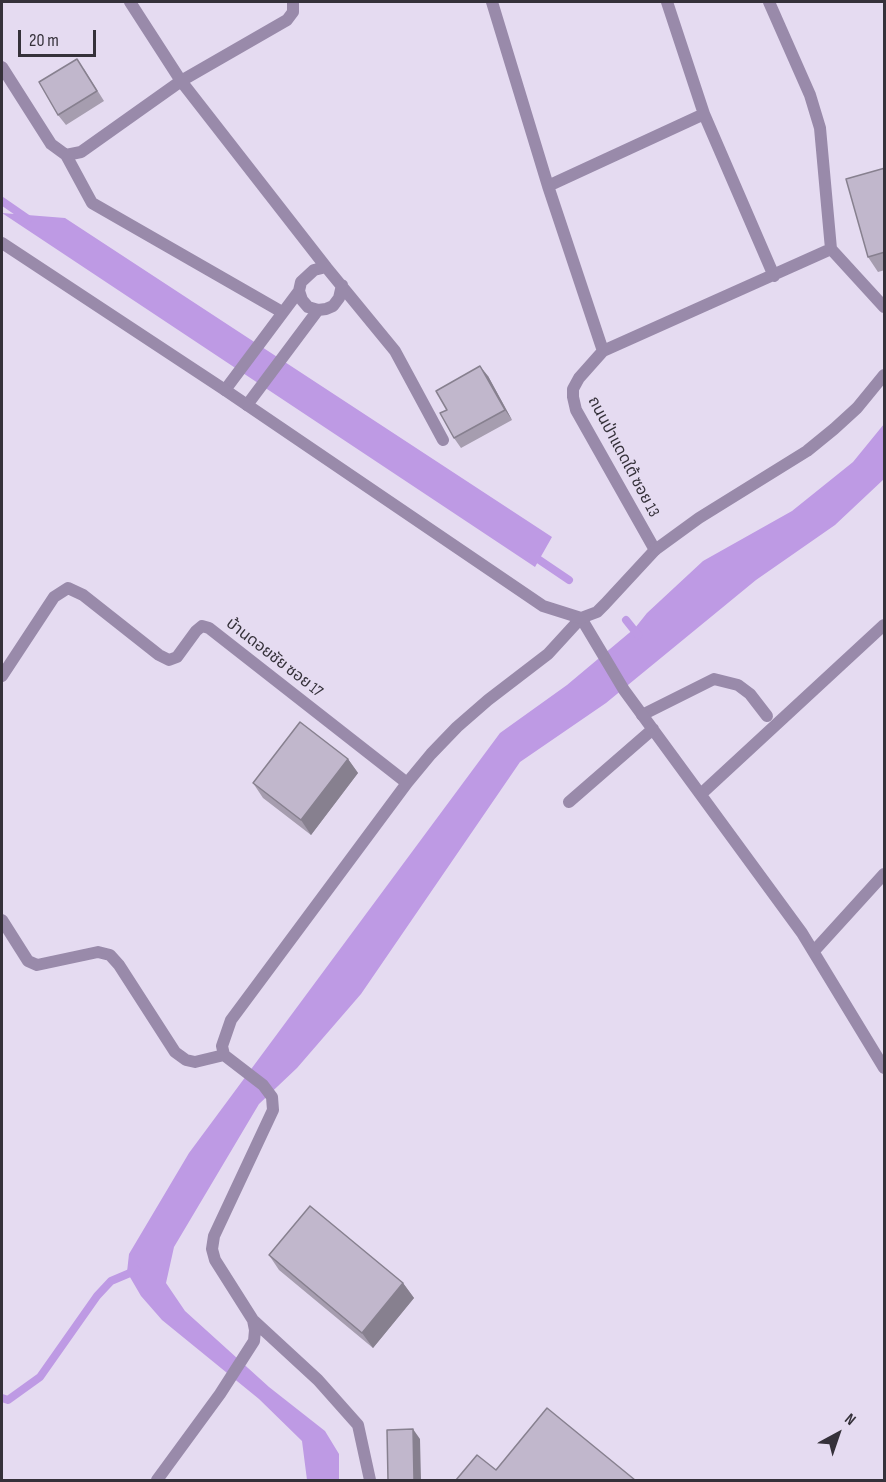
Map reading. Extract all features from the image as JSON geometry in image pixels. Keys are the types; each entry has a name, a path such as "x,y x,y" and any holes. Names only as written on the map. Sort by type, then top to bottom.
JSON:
{"street":[{"path":"130,2 181,81 326,267 395,351 442,440"},
{"path":"66,155 81,152 181,81 286,20 293,12 293,2"},
{"path":"492,2 548,186 603,351 831,249"},
{"path":"667,2 704,114 774,276"},
{"path":"769,2 810,95 820,128 831,249 885,307"},
{"path":"2,67 51,144 66,155 92,203 282,312"},
{"path":"548,186 704,114"},
{"path":"2,243 225,390 543,606 581,618 624,690 814,951 885,1068"},
{"path":"225,390 299,291 306,275 326,267"},
{"path":"299,291 302,300 308,306 318,310 333,306 339,298 342,285"},
{"path":"247,405 318,310"},
{"name":"ถนนป่าแดดใต้ ซอย 13","path":"603,351 579,378 573,389 576,410 656,550"},
{"path":"370,1480 358,1425 318,1380 253,1320 215,1260 212,1249 214,1236 273,1110 272,1097 263,1085 224,1055 222,1046 231,1020 407,783 457,727 488,700 549,654 581,618 597,612 656,550 699,518 807,451 857,408 885,375"},
{"name":"บ้านดอยชัย ซอย 17","path":"2,676 54,597 68,588 82,594 159,656 169,660 177,657 202,627 209,628 407,783"},
{"path":"701,794 885,625"},
{"path":"642,715 714,679 738,685 750,694 767,716"},
{"path":"569,802 652,729"},
{"path":"814,951 885,874"},
{"path":"2,920 28,961 37,965 99,952 110,955 119,965 175,1052 186,1060 195,1062 224,1055"},
{"path":"158,1480 250,1350 254,1341 253,1320"}],"shaded area":[{"path":"2,213 65,218 552,537 535,567"},
{"path":"884,424 884,479 835,525 756,580 606,703 520,762 361,994 297,1068 259,1104 174,1247 166,1283 185,1311 269,1387 325,1431 339,1454 339,1480 307,1480 302,1441 259,1399 162,1320 141,1296 127,1272 129,1254 189,1153 500,733 567,685 635,628 647,613 703,561 792,511 853,462"}],"building":[{"path":"77,59 97,91 58,115 39,82"},
{"path":"885,168 885,252 868,257 846,179"},
{"path":"480,366 505,410 454,438 440,413 447,410 436,391"},
{"path":"300,722 348,759 301,820 253,783"},
{"path":"310,1206 403,1283 362,1333 269,1255"},
{"path":"547,1408 635,1480 456,1480 477,1455 496,1470"},
{"path":"413,1429 414,1480 388,1480 387,1430"}],"waterway":[{"path":"2,201 28,219"},
{"path":"532,555 569,580"},
{"path":"626,620 638,635"},
{"path":"2,1398 8,1400 40,1377 97,1296 111,1281 137,1270"}]}
